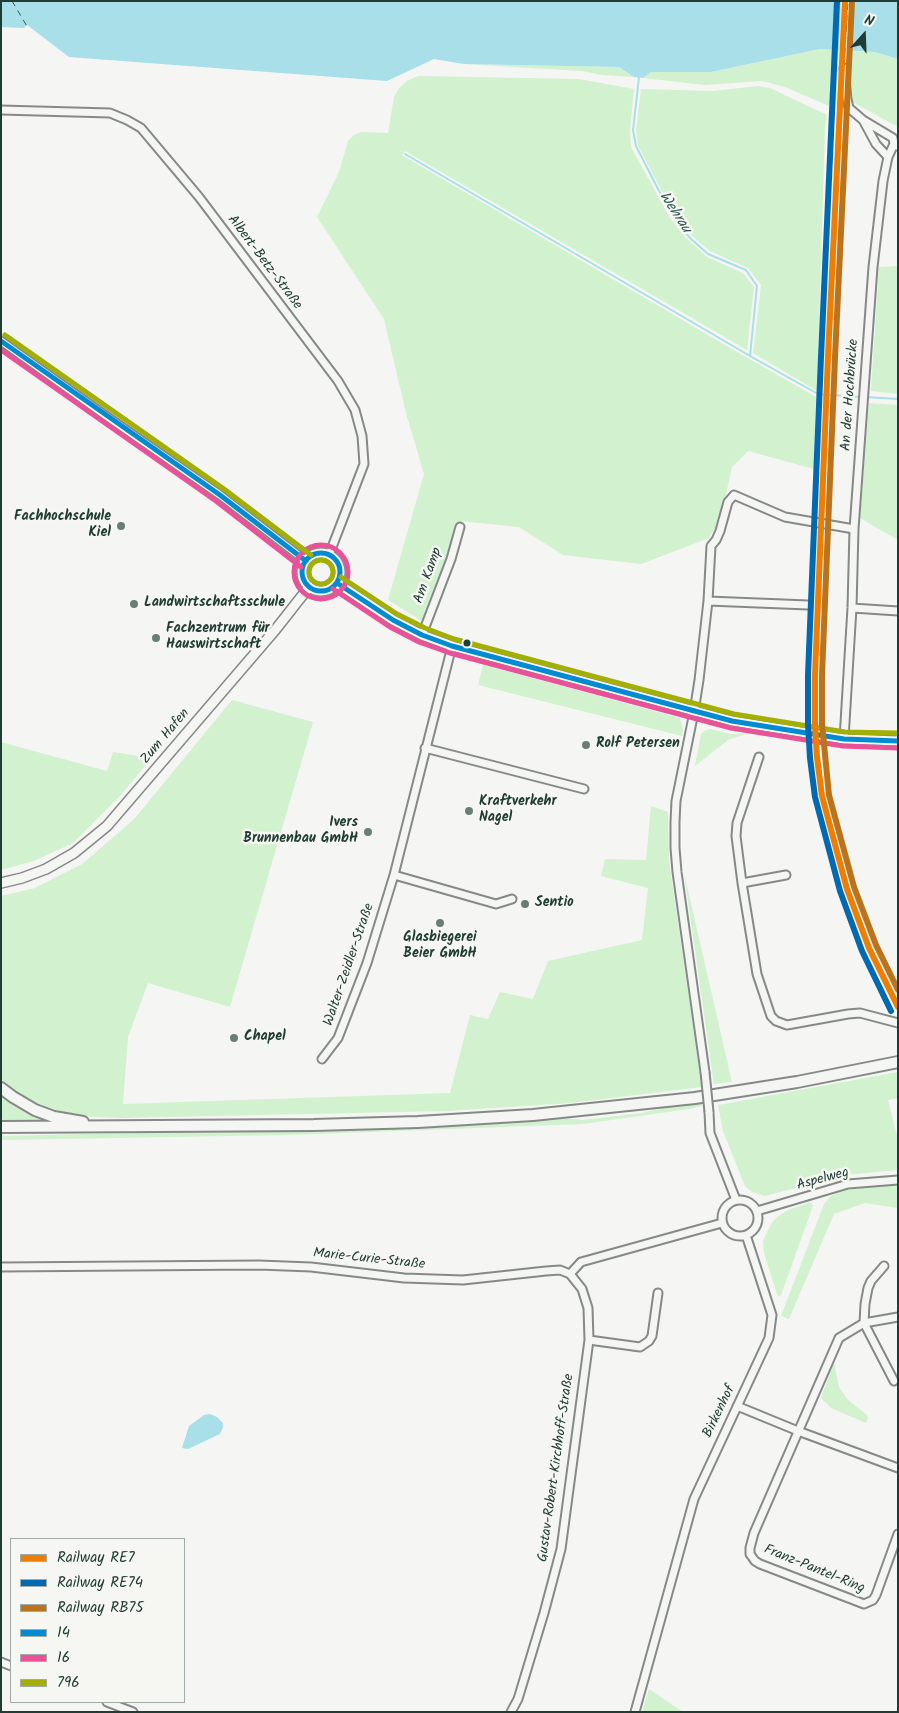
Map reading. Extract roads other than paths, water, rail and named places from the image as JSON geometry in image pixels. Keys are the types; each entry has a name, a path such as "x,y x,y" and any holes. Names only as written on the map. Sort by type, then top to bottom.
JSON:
{"highway":[{"path":"1,1127 335,1124 418,1122 533,1115 694,1098 797,1082 898,1062"},
{"path":"1,1088 21,1102 54,1117 79,1122 129,1127"}],"main road":[{"path":"318,554 329,555 339,564 340,571 337,583 327,591 314,590 309,587 303,578 302,571 306,561 311,556 318,554"},
{"path":"337,583 393,620 422,635 452,646 694,712 748,724 844,739 898,741"},
{"name":"Zum Hafen","path":"1,883 46,869 74,853 107,826 253,657 309,587"}],"street":[{"path":"844,68 849,108 863,120 892,138 896,145"},
{"name":"Albert-Betz-Straße","path":"1,110 110,114 127,120 141,128 199,197 338,381 355,410 362,436 364,464 329,555"},
{"path":"863,120 876,144 888,157"},
{"name":"An der Hochbrücke","path":"844,739 852,608 854,529 873,267 883,181 888,157 896,145"},
{"path":"1,341 220,495 306,561"},
{"path":"736,1200 710,1133 705,1072 675,848 676,801 694,712 708,601 711,546 720,531 728,502 734,495 785,517 854,529"},
{"name":"Am Kamp","path":"422,635 451,558 460,527"},
{"path":"708,601 808,605"},
{"path":"852,608 898,611"},
{"name":"Walter-Zeidler-Straße","path":"322,1059 338,1038 367,963 394,875 452,646"},
{"path":"425,748 584,789"},
{"path":"759,757 738,823 736,836 757,974 771,1016 776,1021 787,1026 860,1013 898,1023"},
{"path":"394,875 496,904 512,899"},
{"path":"742,882 786,875"},
{"name":"Aspelweg","path":"757,1211 848,1184 898,1180"},
{"path":"736,1200 746,1200 757,1211 758,1222 756,1227 746,1235 733,1236 725,1229 722,1223 722,1212 725,1206 736,1200"},
{"path":"570,1274 581,1262 722,1223"},
{"name":"Birkenhof","path":"635,1712 694,1498 765,1348 772,1322 746,1235"},
{"name":"Marie-Curie-Straße","path":"1,1267 258,1264 311,1267 404,1278 463,1280 560,1270 570,1274"},
{"path":"884,1266 871,1281 868,1288 864,1304 864,1323 894,1381"},
{"name":"Gustav-Robert-Kirchhoff-Straße","path":"511,1712 518,1699 561,1549 589,1340 588,1308 582,1289 570,1274"},
{"path":"589,1340 640,1347 649,1341 652,1336 658,1293"},
{"name":"Franz-Pantel-Ring","path":"898,1317 864,1323 839,1338 754,1533 750,1554 754,1561 864,1604 873,1600 876,1594 898,1534"},
{"path":"737,1406 898,1468"},
{"path":"110,1703 133,1712"}],"water":[{"path":"1,1 898,1 898,59 875,52 820,49 711,72 651,72 643,78 634,77 619,67 464,64 434,59 387,81 69,57 27,25 24,28 1,27"},
{"path":"210,1414 217,1417 223,1423 220,1434 188,1449 182,1448 189,1426 204,1415"}],"waterway":[{"name":"Wehrau","path":"639,77 633,130 636,146 673,218 690,238 708,254 746,270 757,286 750,356 818,394 860,397"},
{"path":"405,154 750,356"},
{"name":"Wehrau","path":"865,397 898,399"}],"rail line":[{"name":"RE74","path":"837,1 808,675 808,724 815,797 840,891 862,951 891,1011"},
{"name":"RE7","path":"845,1 828,357 815,675 815,724 822,796 847,889 869,948 898,1007"},
{"name":"RB75","path":"852,1 835,357 822,675 822,724 829,795 854,887 876,945 898,990"}],"place":[{"name":"Fachhochschule Kiel","path":"121,526"},
{"name":"Landwirtschaftsschule","path":"134,604"},
{"name":"Fachzentrum für Hauswirtschaft","path":"156,638"},
{"name":"Rolf Petersen","path":"586,745"},
{"name":"Kraftverkehr Nagel","path":"469,811"},
{"name":"Ivers Brunnenbau GmbH","path":"368,832"},
{"name":"Sentio","path":"525,904"},
{"name":"Glasbiegerei Beier GmbH","path":"440,923"},
{"name":"Chapel","path":"234,1038"}]}
